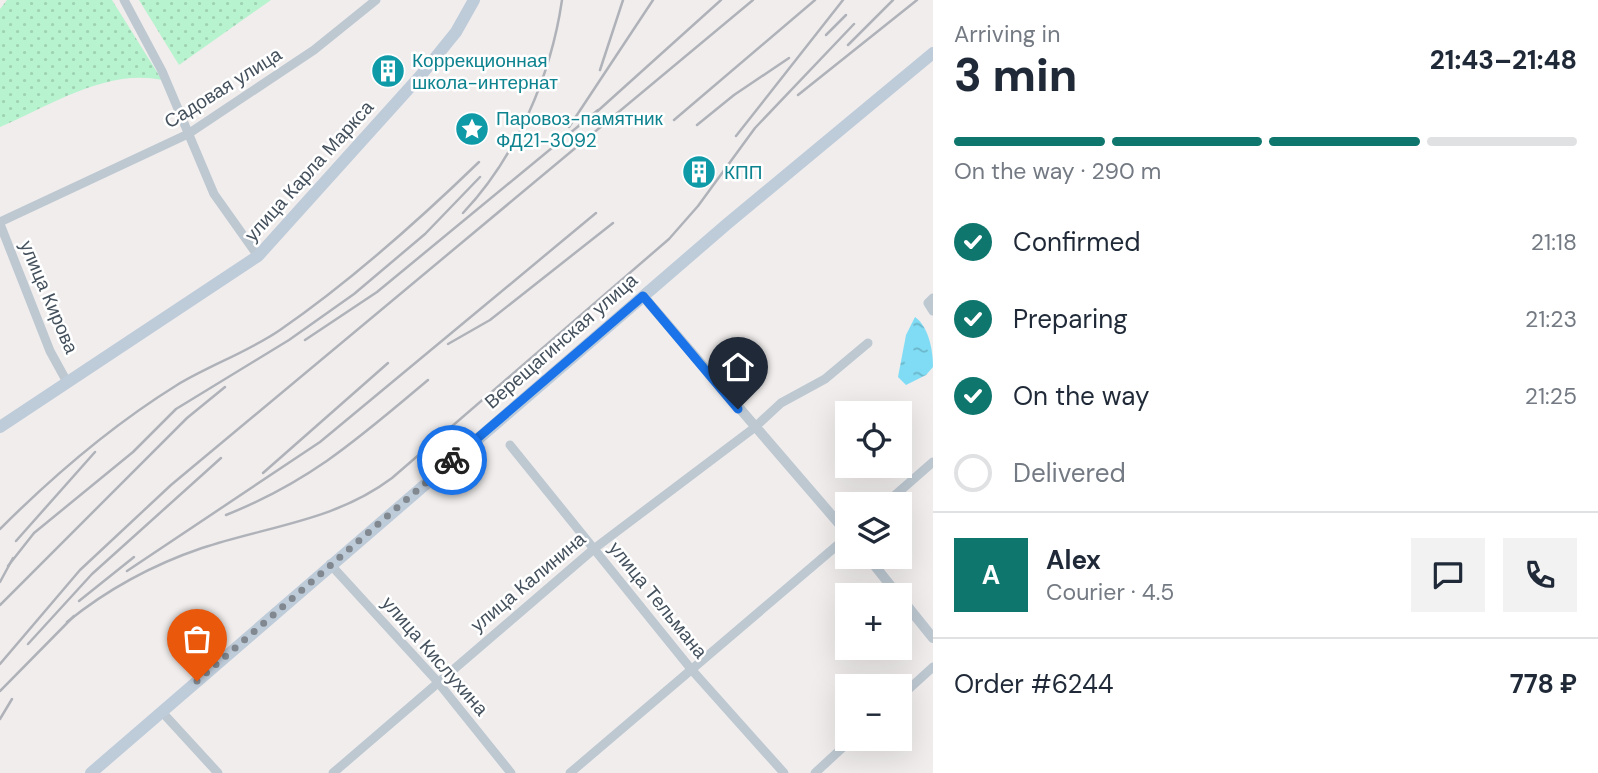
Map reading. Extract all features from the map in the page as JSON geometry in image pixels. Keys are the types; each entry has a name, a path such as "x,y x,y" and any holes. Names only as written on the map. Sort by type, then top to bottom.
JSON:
{"main road":[{"name":"улица Карла Маркса","path":"0,427 258,256 422,74 456,32 474,0"},
{"name":"Верещагинская улица","path":"91,773 643,296 933,53"}],"street":[{"path":"124,0 162,71 214,194 258,256"},
{"name":"Садовая улица","path":"0,223 188,134 314,50 376,0"},
{"name":"улица Кирова","path":"0,223 50,351 67,382"},
{"path":"643,296 835,521"},
{"name":"улица Калинина","path":"333,773 594,548 754,428 781,403 825,379 868,343"},
{"name":"улица Тельмана","path":"510,445 691,669 784,773"},
{"path":"899,492 933,462"},
{"path":"570,773 835,545"},
{"name":"улица Кислухина","path":"330,565 438,681 511,773"},
{"path":"877,569 889,583"},
{"path":"912,612 933,638"},
{"path":"912,686 933,667"},
{"path":"162,712 218,773"},
{"path":"815,773 839,751"}],"green space":[{"path":"7,0 112,0 162,80 120,79 99,84 0,127 0,9"},
{"path":"139,0 271,0 179,65"}],"water":[{"path":"915,317 927,333 933,367 926,375 906,385 898,377 906,335"}],"railway":[{"path":"463,213 499,167 528,114 549,57 562,0"},
{"path":"600,70 623,0"},
{"path":"569,127 653,0"},
{"path":"591,117 721,0"},
{"path":"0,664 80,570 171,485 753,0"},
{"path":"674,120 815,0"},
{"path":"736,136 843,0"},
{"path":"848,45 893,0"},
{"path":"798,95 917,0"},
{"path":"826,35 846,15"},
{"path":"67,622 115,588 166,562 227,540 324,513 348,504 392,478 669,239 698,206 755,128 854,24"},
{"path":"697,125 734,95 789,58"},
{"path":"305,340 377,292 598,110"},
{"path":"0,529 63,470 129,417 190,378 268,338 332,292 408,229 479,162"},
{"path":"8,566 34,533 133,452 176,409 289,340 354,294 425,234 480,177"},
{"path":"127,571 320,442 596,213"},
{"path":"448,344 490,320 613,223"},
{"path":"263,473 388,363"},
{"path":"226,515 309,473 356,439 428,380"},
{"path":"0,605 187,418 225,387"},
{"path":"16,541 95,452"},
{"path":"28,644 92,574 221,458"},
{"path":"79,601 134,557"},
{"path":"0,582 13,558"},
{"path":"0,691 74,616"},
{"path":"0,719 12,699"}],"way so far":[{"path":"197,681 452,460"}],"place":[{"name":"Коррекционная школа-интернат","path":"388,71"},
{"name":"Паровоз-памятник ФД21-3092","path":"472,129"},
{"name":"КПП","path":"699,172"}],"route":[{"path":"452,460 643,296 738,409"}]}
